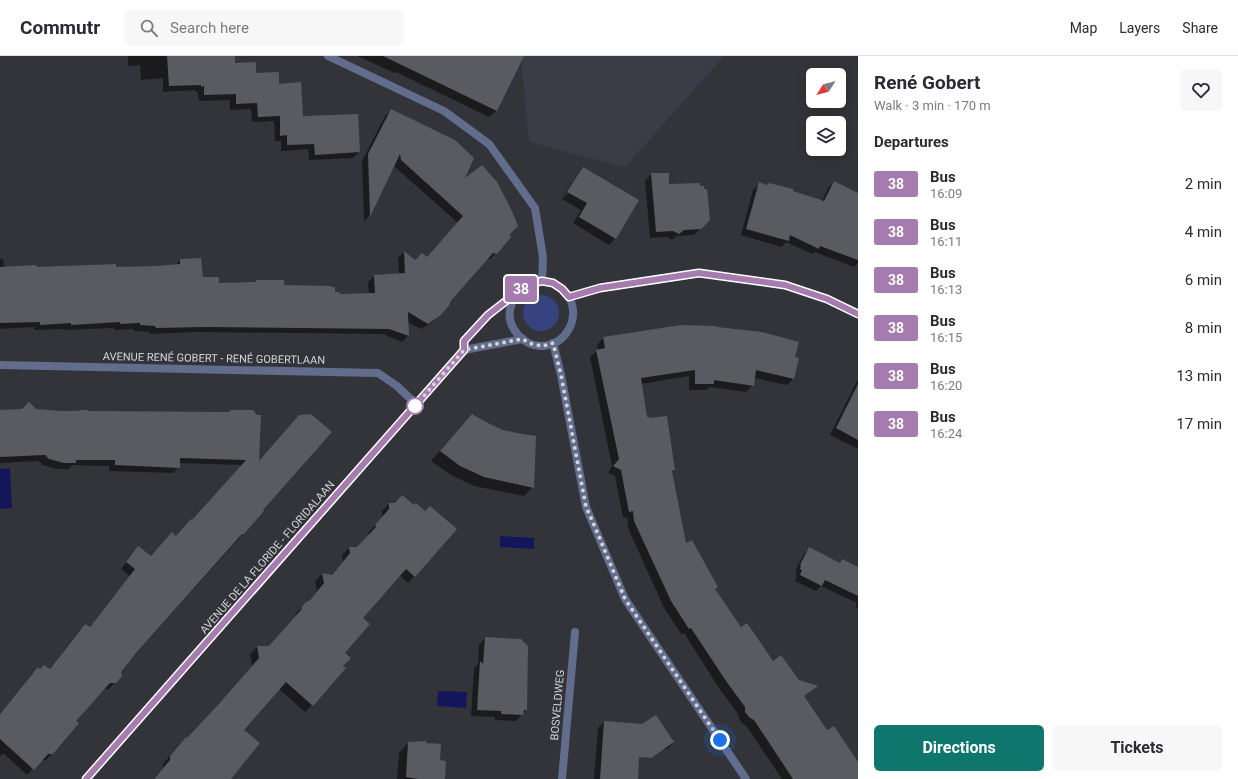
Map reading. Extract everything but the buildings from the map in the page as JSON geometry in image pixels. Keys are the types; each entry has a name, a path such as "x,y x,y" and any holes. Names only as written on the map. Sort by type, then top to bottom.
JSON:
{"street":[{"path":"328,56 444,111 489,144 535,208 543,257 542,281 553,283 562,289 569,297 573,308 573,319 570,329 563,338 543,346 532,344 522,339 515,331 509,312 516,294"},
{"path":"569,297 600,288 699,273 785,285 827,299 858,314"},
{"name":"AVENUE DE LA FLORIDE - FLORIDALAAN","path":"86,779 464,350 464,341 488,315 524,287 542,281"},
{"path":"464,350 522,339"},
{"path":"553,343 561,375 586,507 625,599 746,779"},
{"name":"AVENUE RENÉ GOBERT - RENÉ GOBERTLAAN","path":"0,364 378,373 397,386 416,404"},
{"name":"BOSVELDWEG","path":"562,779 575,632"}],"shaded area":[{"path":"521,56 724,56 625,167 529,142"},
{"path":"541,295 554,300 559,313 554,326 541,331 528,326 523,313 528,300"},
{"path":"10,468 12,508 0,509 0,469"},
{"path":"500,536 534,538 534,549 500,547"},
{"path":"438,691 467,692 466,708 437,706"}],"bus line":[{"name":"38","path":"86,779 464,350 464,341 488,315 524,287 542,281 553,283 562,289 569,297 600,288 699,273 785,285 827,299 858,314"}],"route":[{"path":"415,406 464,350 522,339 532,344 543,346 553,343 561,375 586,507 625,599 720,740"}]}
